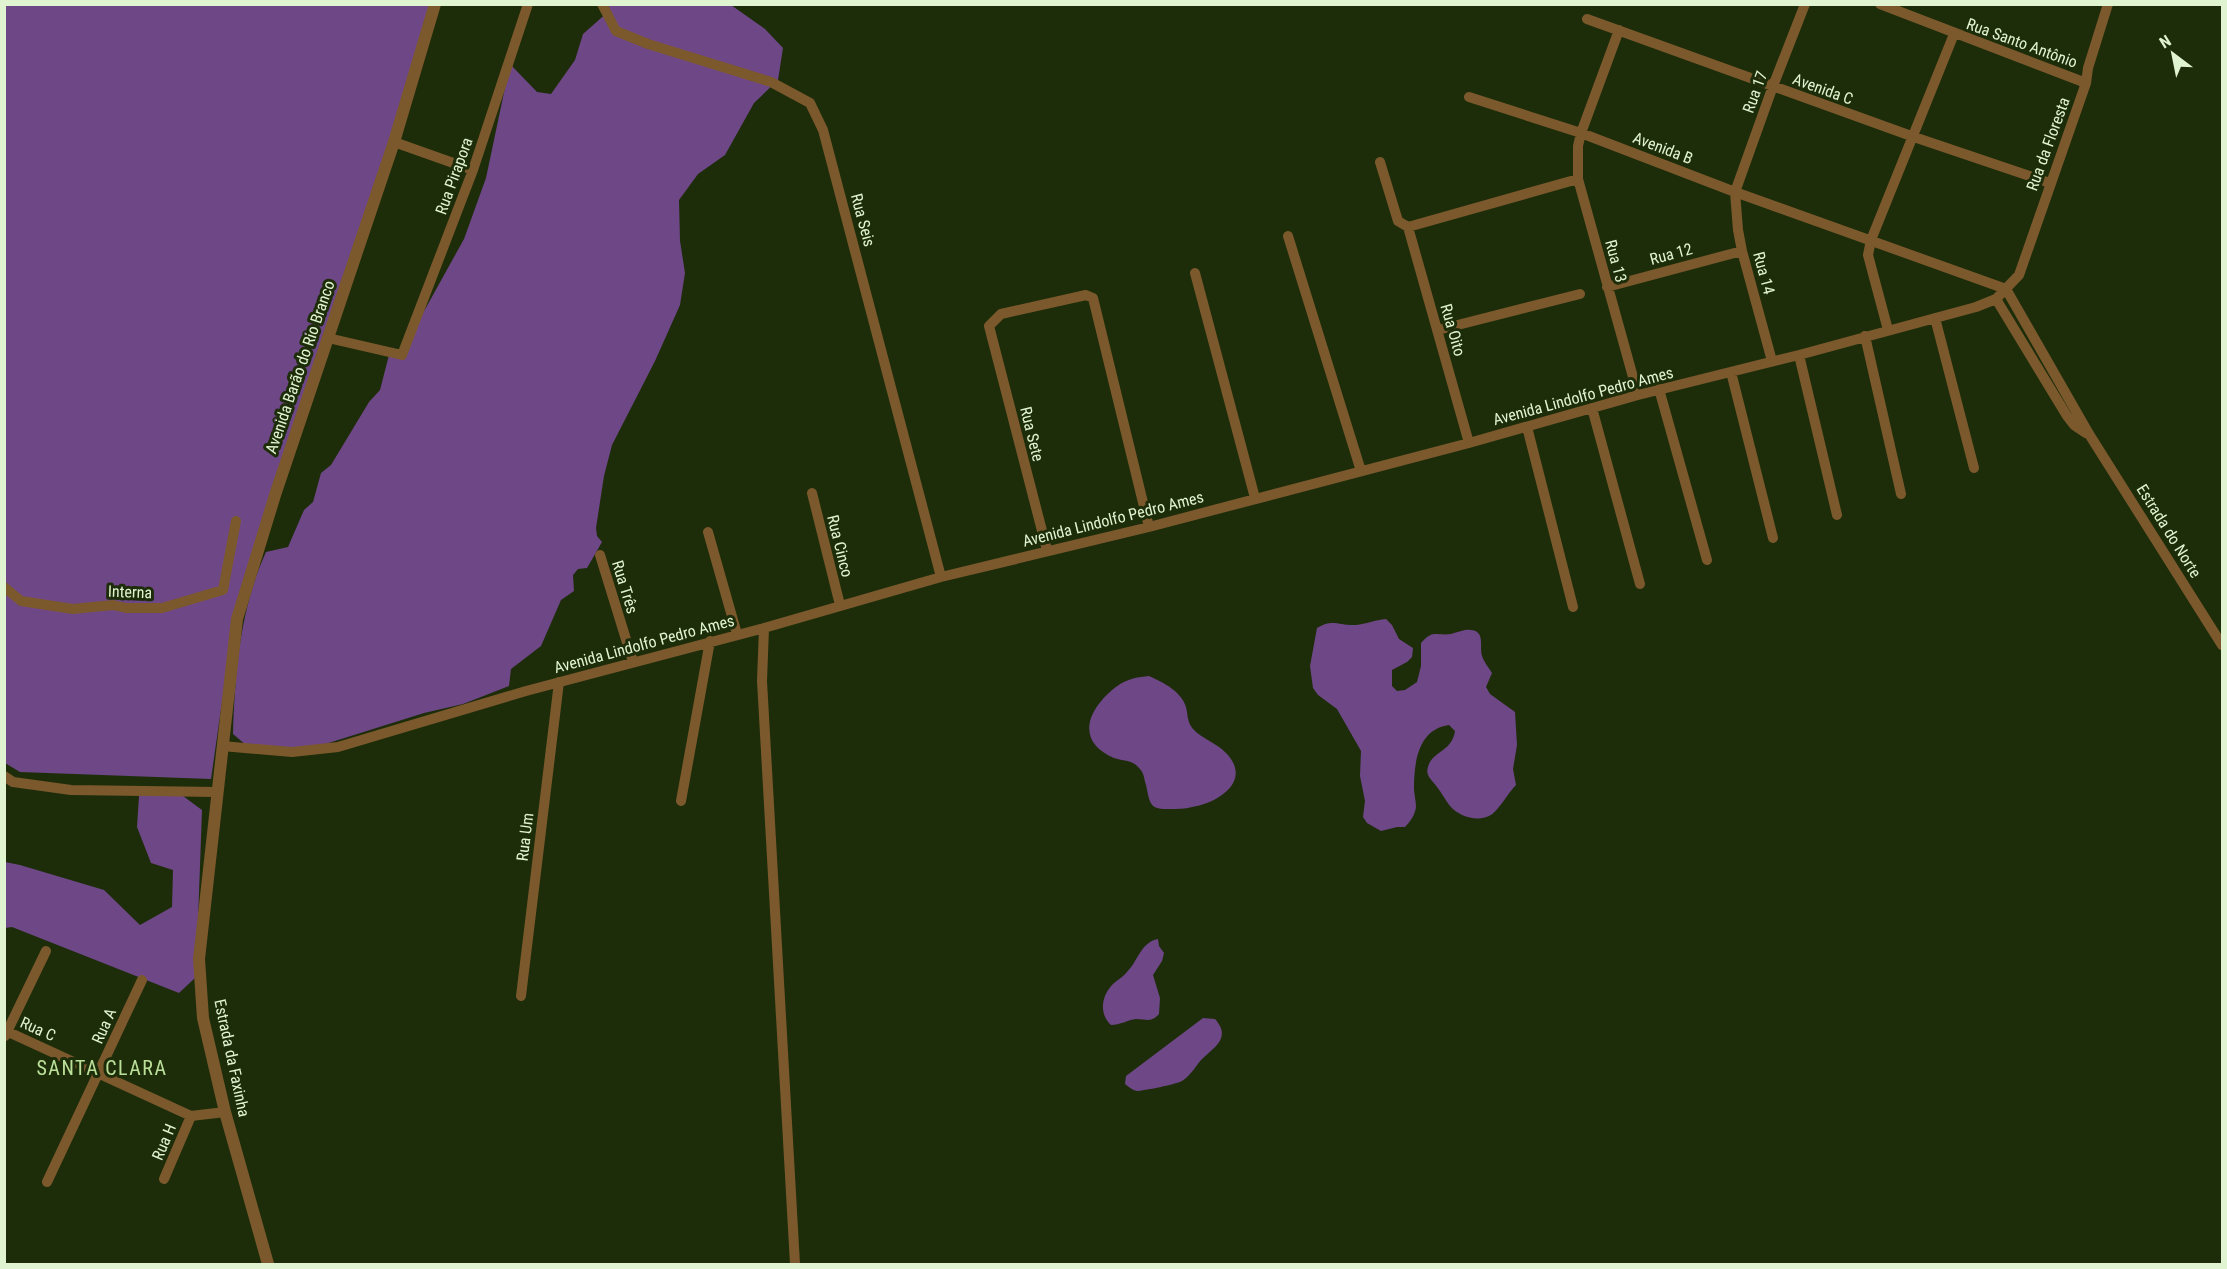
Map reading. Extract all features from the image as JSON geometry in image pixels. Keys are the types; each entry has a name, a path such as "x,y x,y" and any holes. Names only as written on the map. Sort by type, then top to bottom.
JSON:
{"street":[{"name":"Avenida Barão do Rio Branco","path":"222,746 237,619 263,533 394,142 435,4"},
{"name":"Rua Pirapora","path":"328,338 402,355 473,170 528,4"},
{"path":"591,4 603,6"},
{"name":"Rua 17","path":"1735,192 1805,4"},
{"name":"Rua Santo Antônio","path":"1880,4 1893,7 1954,34 2086,83"},
{"name":"Rua da Floresta","path":"2006,290 2019,275 2086,83 2088,68 2108,4"},
{"name":"Rua Seis","path":"603,6 616,31 648,44 771,82 810,103 823,130 941,577"},
{"name":"Avenida C","path":"1587,19 1914,137 2050,183"},
{"name":"Rua 13","path":"1619,30 1581,133 1578,146 1578,179 1638,395"},
{"path":"1888,330 1868,255 1871,240 1954,34"},
{"path":"1469,97 1581,133"},
{"name":"Avenida B","path":"1581,133 1735,192 2006,290"},
{"path":"394,142 473,170"},
{"name":"Rua Oito","path":"1380,162 1398,221 1408,227 1469,443"},
{"path":"1408,227 1578,179"},
{"name":"Rua 14","path":"1735,192 1742,251 1772,361"},
{"path":"1288,236 1361,471"},
{"name":"Rua 12","path":"1607,287 1742,251"},
{"path":"1195,273 1255,498"},
{"name":"Avenida Lindolfo Pedro Ames","path":"222,746 292,752 338,747 559,682 764,628 941,577 1469,443 1659,389 1799,355 1935,318 1996,299 2006,290"},
{"name":"Estrada do Norte","path":"2006,290 2089,434 2223,645"},
{"path":"1438,330 1580,294"},
{"name":"Rua Sete","path":"1047,550 989,326 1001,314 1086,295 1093,298 1149,526"},
{"name":"Estrada do Norte","path":"1996,299 2067,416 2074,425 2089,434"},
{"path":"1935,318 1974,468"},
{"path":"1865,336 1901,494"},
{"path":"1799,355 1837,515"},
{"path":"1731,372 1773,538"},
{"path":"1659,389 1707,560"},
{"path":"1592,408 1640,584"},
{"path":"1527,427 1573,607"},
{"name":"Rua Cinco","path":"812,494 840,605"},
{"name":"Interna","path":"4,586 21,601 59,608 113,605 126,608 162,608 223,590 236,521"},
{"path":"708,532 737,634"},
{"name":"Rua Três","path":"600,555 633,662"},
{"path":"764,628 762,681 795,1264"},
{"path":"681,801 710,641"},
{"name":"Rua Um","path":"521,996 559,682"},
{"name":"Estrada da Faxinha","path":"222,746 199,959 203,1017 225,1112 268,1264"},
{"path":"4,776 13,782 71,790 217,792"},
{"path":"5,1033 46,951"},
{"name":"Rua A","path":"47,1182 142,980"},
{"name":"Rua C","path":"5,1033 100,1073 191,1116"},
{"path":"191,1116 225,1112"},
{"name":"Rua H","path":"164,1179 191,1116"}],"shaded area":[{"path":"5,5 433,5 234,618 211,779 20,772 5,763"},
{"path":"606,5 731,5 765,29 783,48 778,80 754,103 725,155 698,174 679,200 680,241 685,273 680,305 655,361 612,445 604,476 596,528 597,536 602,542 587,568 578,569 573,575 574,591 561,600 541,646 511,669 509,686 463,704 424,713 319,746 274,749 246,745 233,734 237,664 250,596 266,552 288,547 304,510 313,502 321,473 331,465 369,402 380,390 389,355 405,359 418,322 464,239 486,178 510,64 537,92 551,94 575,60 583,34 609,11"},
{"path":"1386,619 1399,639 1413,648 1412,657 1392,670 1392,686 1397,691 1405,690 1417,682 1421,666 1421,643 1429,636 1465,630 1472,630 1479,634 1482,656 1492,673 1486,687 1490,694 1515,712 1517,745 1513,769 1516,785 1496,811 1489,816 1473,818 1458,813 1450,806 1428,775 1430,762 1453,738 1455,731 1449,725 1430,733 1420,749 1414,778 1416,807 1407,825 1381,831 1367,823 1363,817 1365,801 1360,776 1361,751 1337,709 1318,695 1313,688 1310,666 1317,628 1327,623 1356,625"},
{"path":"1149,676 1180,696 1184,701 1193,729 1226,753 1233,763 1236,773 1234,781 1229,789 1212,801 1184,809 1154,807 1141,770 1134,763 1104,753 1092,740 1089,725 1091,717 1102,700 1122,683 1134,678"},
{"path":"139,796 183,796 202,810 196,977 179,993 12,927 5,928 5,862 104,890 140,925 172,907 173,870 151,863 137,827"},
{"path":"1158,939 1159,946 1164,953 1153,975 1160,998 1159,1014 1151,1020 1136,1019 1111,1025 1103,1010 1106,994 1113,984 1131,968 1144,948"},
{"path":"1203,1018 1215,1019 1222,1032 1221,1037 1216,1046 1185,1079 1174,1084 1137,1091 1125,1084 1126,1076"}],"district":[{"name":"SANTA CLARA","path":"102,1068"}]}
